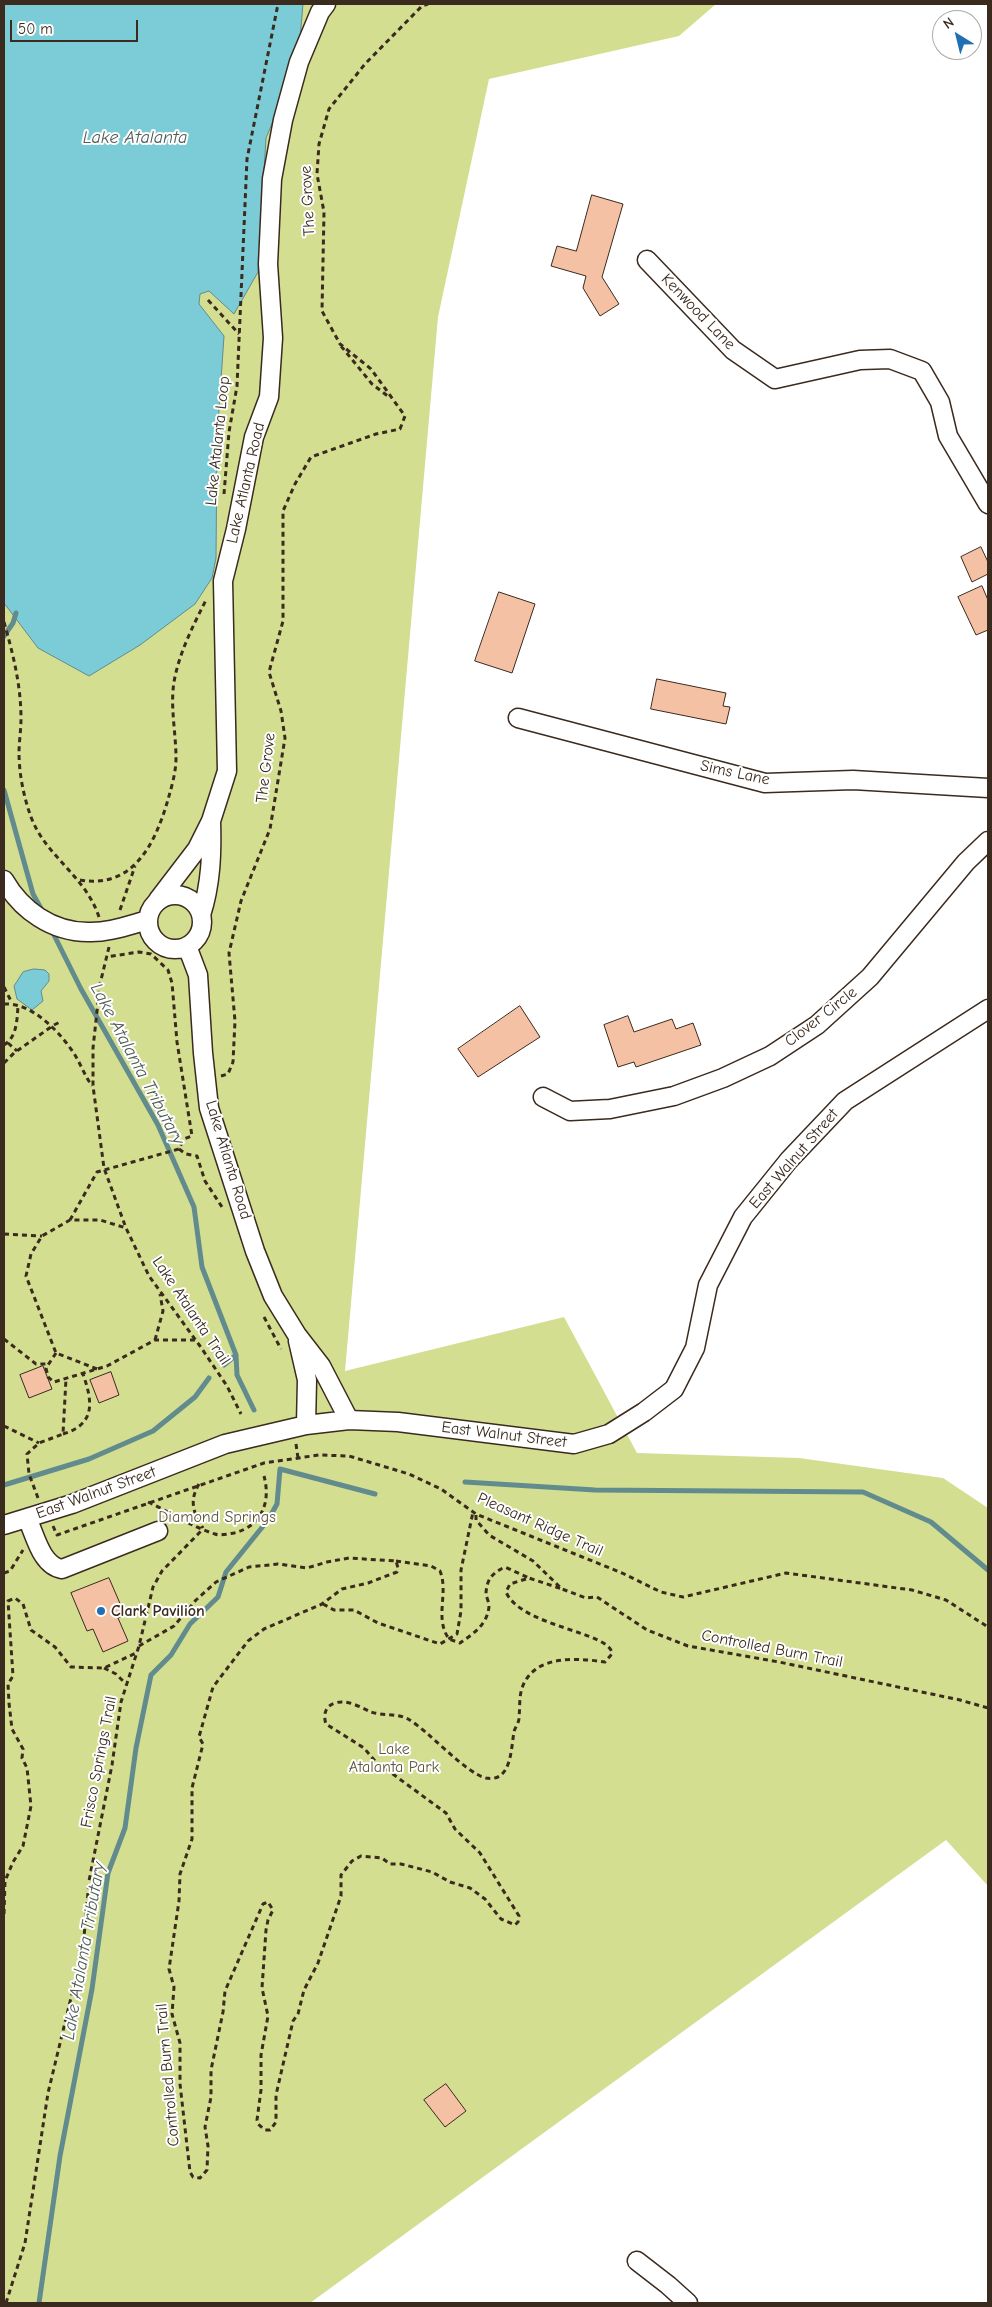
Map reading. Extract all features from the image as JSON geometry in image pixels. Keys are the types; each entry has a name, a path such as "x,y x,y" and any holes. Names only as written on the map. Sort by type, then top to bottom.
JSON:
{"street":[{"name":"Lake Atlanta Road","path":"158,900 196,849 211,821 227,771 223,581 236,529 254,437 269,397 273,338 268,264 272,179 283,120 299,62 320,12 326,4"},
{"name":"Kenwood Lane","path":"647,260 733,350 775,379 860,360 890,359 922,371 940,402 948,436 988,504"},
{"name":"Sims Lane","path":"518,718 765,783 853,780 988,788"},
{"name":"Lake Atlanta Road","path":"201,915 207,897 212,853 211,821"},
{"name":"Clover Circle","path":"543,1098 570,1112 610,1109 674,1096 723,1078 770,1056 817,1024 870,977 966,862 988,841"},
{"path":"4,880 19,901 34,916 68,929 88,932 114,929 148,920"},
{"path":"166,896 184,896 198,907 201,915 200,933 187,946 179,948 162,945 150,932 148,920 152,907 158,900 166,896"},
{"name":"Lake Atlanta Road","path":"187,946 198,975 209,1108 255,1251 273,1296 297,1335 321,1366 349,1420"},
{"name":"East Walnut Street","path":"4,1525 72,1504 225,1444 306,1425 349,1420 398,1422 574,1444 609,1434 644,1412 674,1389 695,1348 708,1285 744,1218 789,1160 845,1101 988,1009"},
{"name":"Lake Atlanta Road","path":"297,1335 308,1380 306,1425"},
{"path":"27,1518 48,1562 55,1568 62,1569 158,1531"},
{"path":"637,2261 668,2284 688,2303"}],"path":[{"name":"Lake Atalanta Loop","path":"224,497 228,432 237,386 247,159 278,4"},
{"name":"The Grove","path":"206,1081 228,1074 233,1062 235,1021 229,953 241,901 270,829 285,738 281,711 269,672 283,620 283,511 295,484 311,457 376,434 400,429 405,416 402,410 372,384 345,354 322,311 324,212 317,174 319,144 329,109 365,64 422,6 428,4"},
{"path":"208,300 240,335"},
{"name":"The Grove","path":"340,344 371,369 390,398"},
{"path":"80,880 95,883 118,876 135,866 145,854 161,823 171,791 176,760 173,710 174,682 184,646 206,598"},
{"path":"4,622 16,664 21,719 19,754 24,794 31,817 58,858 80,880 96,906 100,920"},
{"path":"117,918 128,892 135,866"},
{"name":"Lake Atalanta Trail","path":"104,1168 179,1149 184,1138 192,1136 178,1052 172,983 168,970 151,954 139,952 106,957 100,984 93,1048 93,1086 104,1168 126,1228 149,1276 227,1386 241,1414"},
{"path":"4,987 12,1004"},
{"path":"4,1004 18,1006 52,1026 75,1056 93,1086"},
{"path":"17,1051 6,1044 15,1031 18,1006"},
{"path":"4,1063 17,1051 60,1022"},
{"path":"70,1220 88,1185 97,1172 104,1168"},
{"path":"97,1369 56,1353 26,1276 32,1254 42,1236 70,1220 100,1220 126,1228"},
{"path":"4,1234 42,1236"},
{"path":"155,1340 163,1311 159,1291"},
{"path":"4,1339 36,1364 48,1364"},
{"path":"56,1353 46,1368 50,1379 54,1382 66,1380 97,1369 139,1351 155,1340 196,1340"},
{"path":"36,1494 29,1474 27,1454 39,1443 73,1431 85,1419 90,1408 91,1399 83,1374"},
{"path":"63,1434 66,1380"},
{"path":"4,1426 39,1443"},
{"path":"4,1432 13,1430"},
{"path":"297,1450 298,1458"},
{"name":"Pleasant Ridge Trail","path":"55,1530 57,1535 199,1484 264,1463 319,1455 349,1456 409,1474 441,1489 474,1513 622,1573 661,1592 683,1596 786,1573 912,1590 946,1600 988,1627"},
{"path":"148,1502 216,1535 224,1535 236,1532 252,1524 265,1508 267,1487 264,1476"},
{"path":"199,1484 192,1502 195,1515 203,1529"},
{"path":"322,1604 334,1610 354,1610 378,1623 440,1644 449,1639 457,1634 461,1611 461,1570 474,1513"},
{"name":"Controlled Burn Trail","path":"474,1513 476,1520 489,1534 533,1561 562,1589"},
{"name":"Frisco Springs Trail","path":"6,2303 25,2243 48,2093 83,1948 89,1881 112,1765 121,1702 139,1646 153,1587 162,1571 203,1529"},
{"path":"4,1573 10,1571 18,1555 35,1536"},
{"path":"139,1646 174,1626 196,1600 216,1582 250,1566 278,1564 307,1568 349,1558 396,1561 431,1566 440,1571 444,1587 442,1625 449,1639"},
{"name":"Controlled Burn Trail","path":"396,1561 397,1572 368,1583 342,1589 322,1604 264,1630 248,1641 213,1687 199,1737 203,1744 192,1788 192,1839 180,1874 179,1901 169,1969 174,1988 172,2014 180,2043 180,2084 190,2172 196,2178 204,2176 207,2170 208,2146 205,2127 211,2097 211,2070 223,2012 225,1991 263,1904 270,1903 273,1910 266,1930 262,1988 268,2016 261,2054 262,2090 257,2120 258,2124 265,2130 270,2130 276,2122 276,2095 293,2021 298,2014 304,1990 318,1963 341,1896 341,1875 352,1861 361,1856 370,1856 382,1858 390,1864 401,1864 432,1872 450,1882 478,1892 501,1919 508,1924 514,1925 518,1922 519,1916 480,1853 455,1829 446,1813 375,1761 364,1748 326,1724 324,1719 328,1707 341,1702 381,1715 407,1719 471,1770 487,1778 497,1777 506,1769 510,1760 515,1730 519,1721 521,1690 530,1675 550,1663 560,1660 586,1659 605,1662 612,1654 609,1646 588,1634 549,1624 533,1614 520,1610 509,1599 506,1592 507,1588 510,1584 529,1578"},
{"name":"Controlled Burn Trail","path":"449,1639 460,1643 482,1626 489,1606 487,1587 489,1578 495,1572 505,1567 529,1578 586,1598 597,1596 647,1630 688,1646 778,1662 960,1700 988,1708"},
{"path":"4,1914 6,1881 13,1862 23,1846 31,1806 28,1768 22,1758 22,1749 12,1729 9,1703 8,1684 13,1676 8,1602 16,1598 23,1604 31,1630 55,1647 71,1667 104,1668 116,1674 127,1686"},
{"path":"104,1668 137,1652"}],"green space":[{"name":"Lake Atalanta Park","path":"4,4 716,4 679,36 489,79 438,317 345,1371 564,1317 637,1453 799,1458 943,1478 988,1508 988,1886 946,1840 310,2303 4,2303"}],"water":[{"name":"Lake Atalanta","path":"4,4 303,4 298,62 266,138 258,272 234,314 209,291 200,294 199,304 224,336 217,438 216,558 212,578 195,604 140,645 89,676 38,648 4,603"},
{"path":"34,969 45,970 49,974 49,981 41,991 43,1001 32,1010 17,999 14,986 23,972"}],"building":[{"path":"592,195 623,204 602,277 619,304 600,316 583,288 586,276 551,266 557,246 576,251"},
{"path":"981,547 988,562 988,574 972,582 961,557"},
{"path":"982,586 988,600 988,630 976,635 958,597"},
{"path":"499,592 535,604 512,673 475,661"},
{"path":"657,679 726,693 723,706 730,707 726,724 651,709"},
{"path":"520,1006 540,1037 478,1077 458,1049"},
{"path":"628,1016 634,1032 672,1019 676,1029 693,1023 701,1045 636,1067 634,1062 618,1067 604,1025"},
{"path":"43,1366 52,1389 29,1398 20,1375"},
{"path":"111,1372 119,1395 99,1403 90,1380"},
{"name":"Clark Pavilion","path":"109,1578 125,1615 118,1618 128,1641 103,1652 93,1629 87,1631 71,1593"},
{"path":"446,2084 466,2111 445,2127 424,2100"}],"waterway":[{"name":"Lake Atalanta Tributary","path":"4,636 13,623 16,613"},
{"name":"Lake Atalanta Tributary","path":"4,790 33,894 43,912"},
{"name":"Lake Atalanta Tributary","path":"51,929 81,989 158,1125 194,1207 202,1267 236,1355 237,1375 254,1410"},
{"path":"224,1365 236,1355"},
{"path":"4,1485 89,1459 153,1431 195,1397 209,1378"},
{"name":"Lake Atalanta Tributary","path":"39,2303 60,2156 92,1989 108,1873 125,1828 136,1748 151,1675 171,1655 190,1624 218,1597 226,1572 268,1520 277,1504 280,1469 375,1494"},
{"path":"465,1482 595,1490 863,1492 931,1522 988,1570"}],"place":[{"name":"Clark Pavilion","path":"101,1611"}],"park label":[{"name":"Diamond Springs","path":"217,1517"}]}
